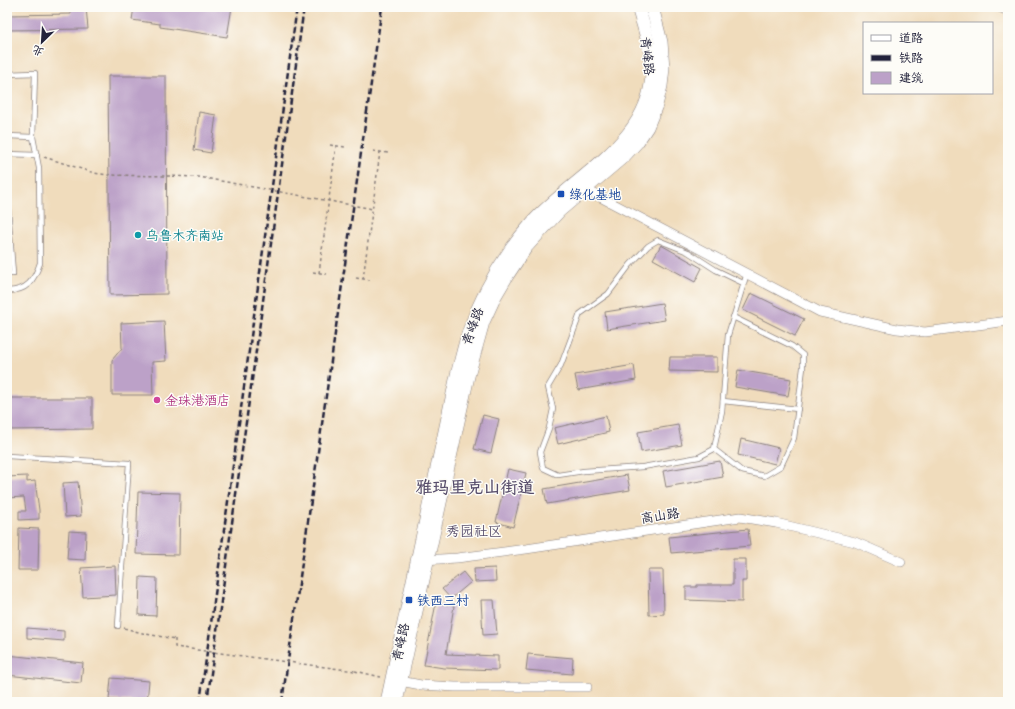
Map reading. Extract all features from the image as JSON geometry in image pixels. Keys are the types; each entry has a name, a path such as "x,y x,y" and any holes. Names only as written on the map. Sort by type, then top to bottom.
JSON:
{"main road":[{"name":"青峰路","path":"423,560 457,375 469,332 485,294 515,245 533,222 560,196 611,153 627,136 645,107 651,88 651,57 638,7"},
{"name":"青峰路","path":"396,702 397,680 423,560 468,376 483,322 495,296 526,247 559,212 624,156 647,128 653,115 661,86 663,68 660,42 652,7"},
{"name":"青峰路","path":"386,702 397,680"}],"street":[{"path":"999,7 1008,11"},
{"path":"585,189 820,312 897,329 925,332 1008,321"},
{"name":"高山路","path":"423,560 457,558 518,550 740,517 776,523 855,542 901,562"},
{"path":"397,680 421,685 455,687 587,687"}],"lane":[{"path":"7,74 35,74 33,136 39,168 40,263 36,276 27,286 15,291 7,291"},
{"path":"7,136 33,136"},
{"path":"7,154 37,155"},
{"path":"7,195 10,258 13,274 7,274"},
{"path":"714,449 699,457 643,467 584,471 558,475 543,468 540,452 549,428 553,409 548,387 561,365 580,314 608,294 630,265 648,246 658,240 688,252 716,270 743,283"},
{"path":"714,449 722,411 728,335 747,273"},
{"path":"714,449 742,471 764,476 781,466 794,438 803,368 803,355 792,346 733,317"},
{"path":"723,401 798,409"},
{"path":"7,456 129,463 118,626"}],"path":[{"path":"330,145 345,147"},
{"path":"319,272 336,146"},
{"path":"374,151 388,153"},
{"path":"363,279 380,152"},
{"path":"37,155 94,173 108,175 200,177 373,209"},
{"path":"313,272 327,274"},
{"path":"356,278 370,280"},
{"path":"118,626 146,634 175,639 175,647 355,671 397,680"}],"building":[{"path":"71,7 86,7 88,29 7,30 7,15 71,14"},
{"path":"134,7 232,7 227,37 160,27 160,24 132,20"},
{"name":"乌鲁木齐南站","path":"108,76 166,76 167,294 110,295"},
{"path":"199,112 216,115 211,153 194,150"},
{"path":"661,245 702,268 695,282 653,259"},
{"path":"751,293 804,319 795,336 743,310"},
{"path":"662,303 665,320 607,329 605,312"},
{"path":"164,321 166,361 152,362 153,395 112,395 112,360 122,348 121,323"},
{"path":"670,357 717,357 717,372 669,371"},
{"path":"634,365 636,380 578,390 575,375"},
{"path":"738,370 791,379 788,396 735,387"},
{"path":"7,398 92,398 92,429 7,430"},
{"path":"483,415 499,419 491,453 474,449"},
{"path":"606,416 609,432 558,444 554,428"},
{"path":"678,425 682,445 641,452 638,432"},
{"path":"741,439 779,448 775,464 738,455"},
{"path":"720,461 723,477 666,487 663,471"},
{"path":"508,469 526,473 513,527 496,522"},
{"path":"627,475 630,490 547,504 544,489"},
{"path":"27,476 27,482 35,481 39,519 19,520 19,511 26,511 24,497 7,498 7,477"},
{"path":"78,482 81,516 65,517 63,483"},
{"path":"138,492 180,493 179,555 136,554"},
{"path":"19,528 39,529 38,570 18,570"},
{"path":"748,529 750,546 671,553 669,537"},
{"path":"69,531 86,532 85,560 67,559"},
{"path":"733,559 746,559 746,581 742,581 742,602 686,600 686,587 697,587 697,585 733,585"},
{"path":"115,566 116,595 83,597 81,568"},
{"path":"495,568 496,581 475,582 474,569"},
{"path":"648,570 663,570 664,614 649,615"},
{"path":"463,572 471,582 451,599 442,589"},
{"path":"140,577 157,578 156,616 139,615"},
{"path":"481,600 494,600 497,634 483,635"},
{"path":"436,603 454,606 446,654 498,656 498,670 444,668 424,665"},
{"path":"27,628 64,631 64,641 27,638"},
{"path":"528,654 573,658 572,674 526,670"},
{"path":"7,655 83,663 81,683 7,675"},
{"path":"111,678 149,681 147,702 109,700"}],"railway":[{"path":"200,702 297,7"},
{"path":"207,702 304,7"},
{"path":"282,702 382,7"}],"place":[{"name":"绿化基地","path":"561,194"},
{"name":"乌鲁木齐南站","path":"138,235"},
{"name":"金珠港酒店","path":"157,400"},
{"name":"铁西三村","path":"409,600"}],"district":[{"name":"雅玛里克山街道","path":"475,487"},
{"name":"秀园社区","path":"474,531"}]}
